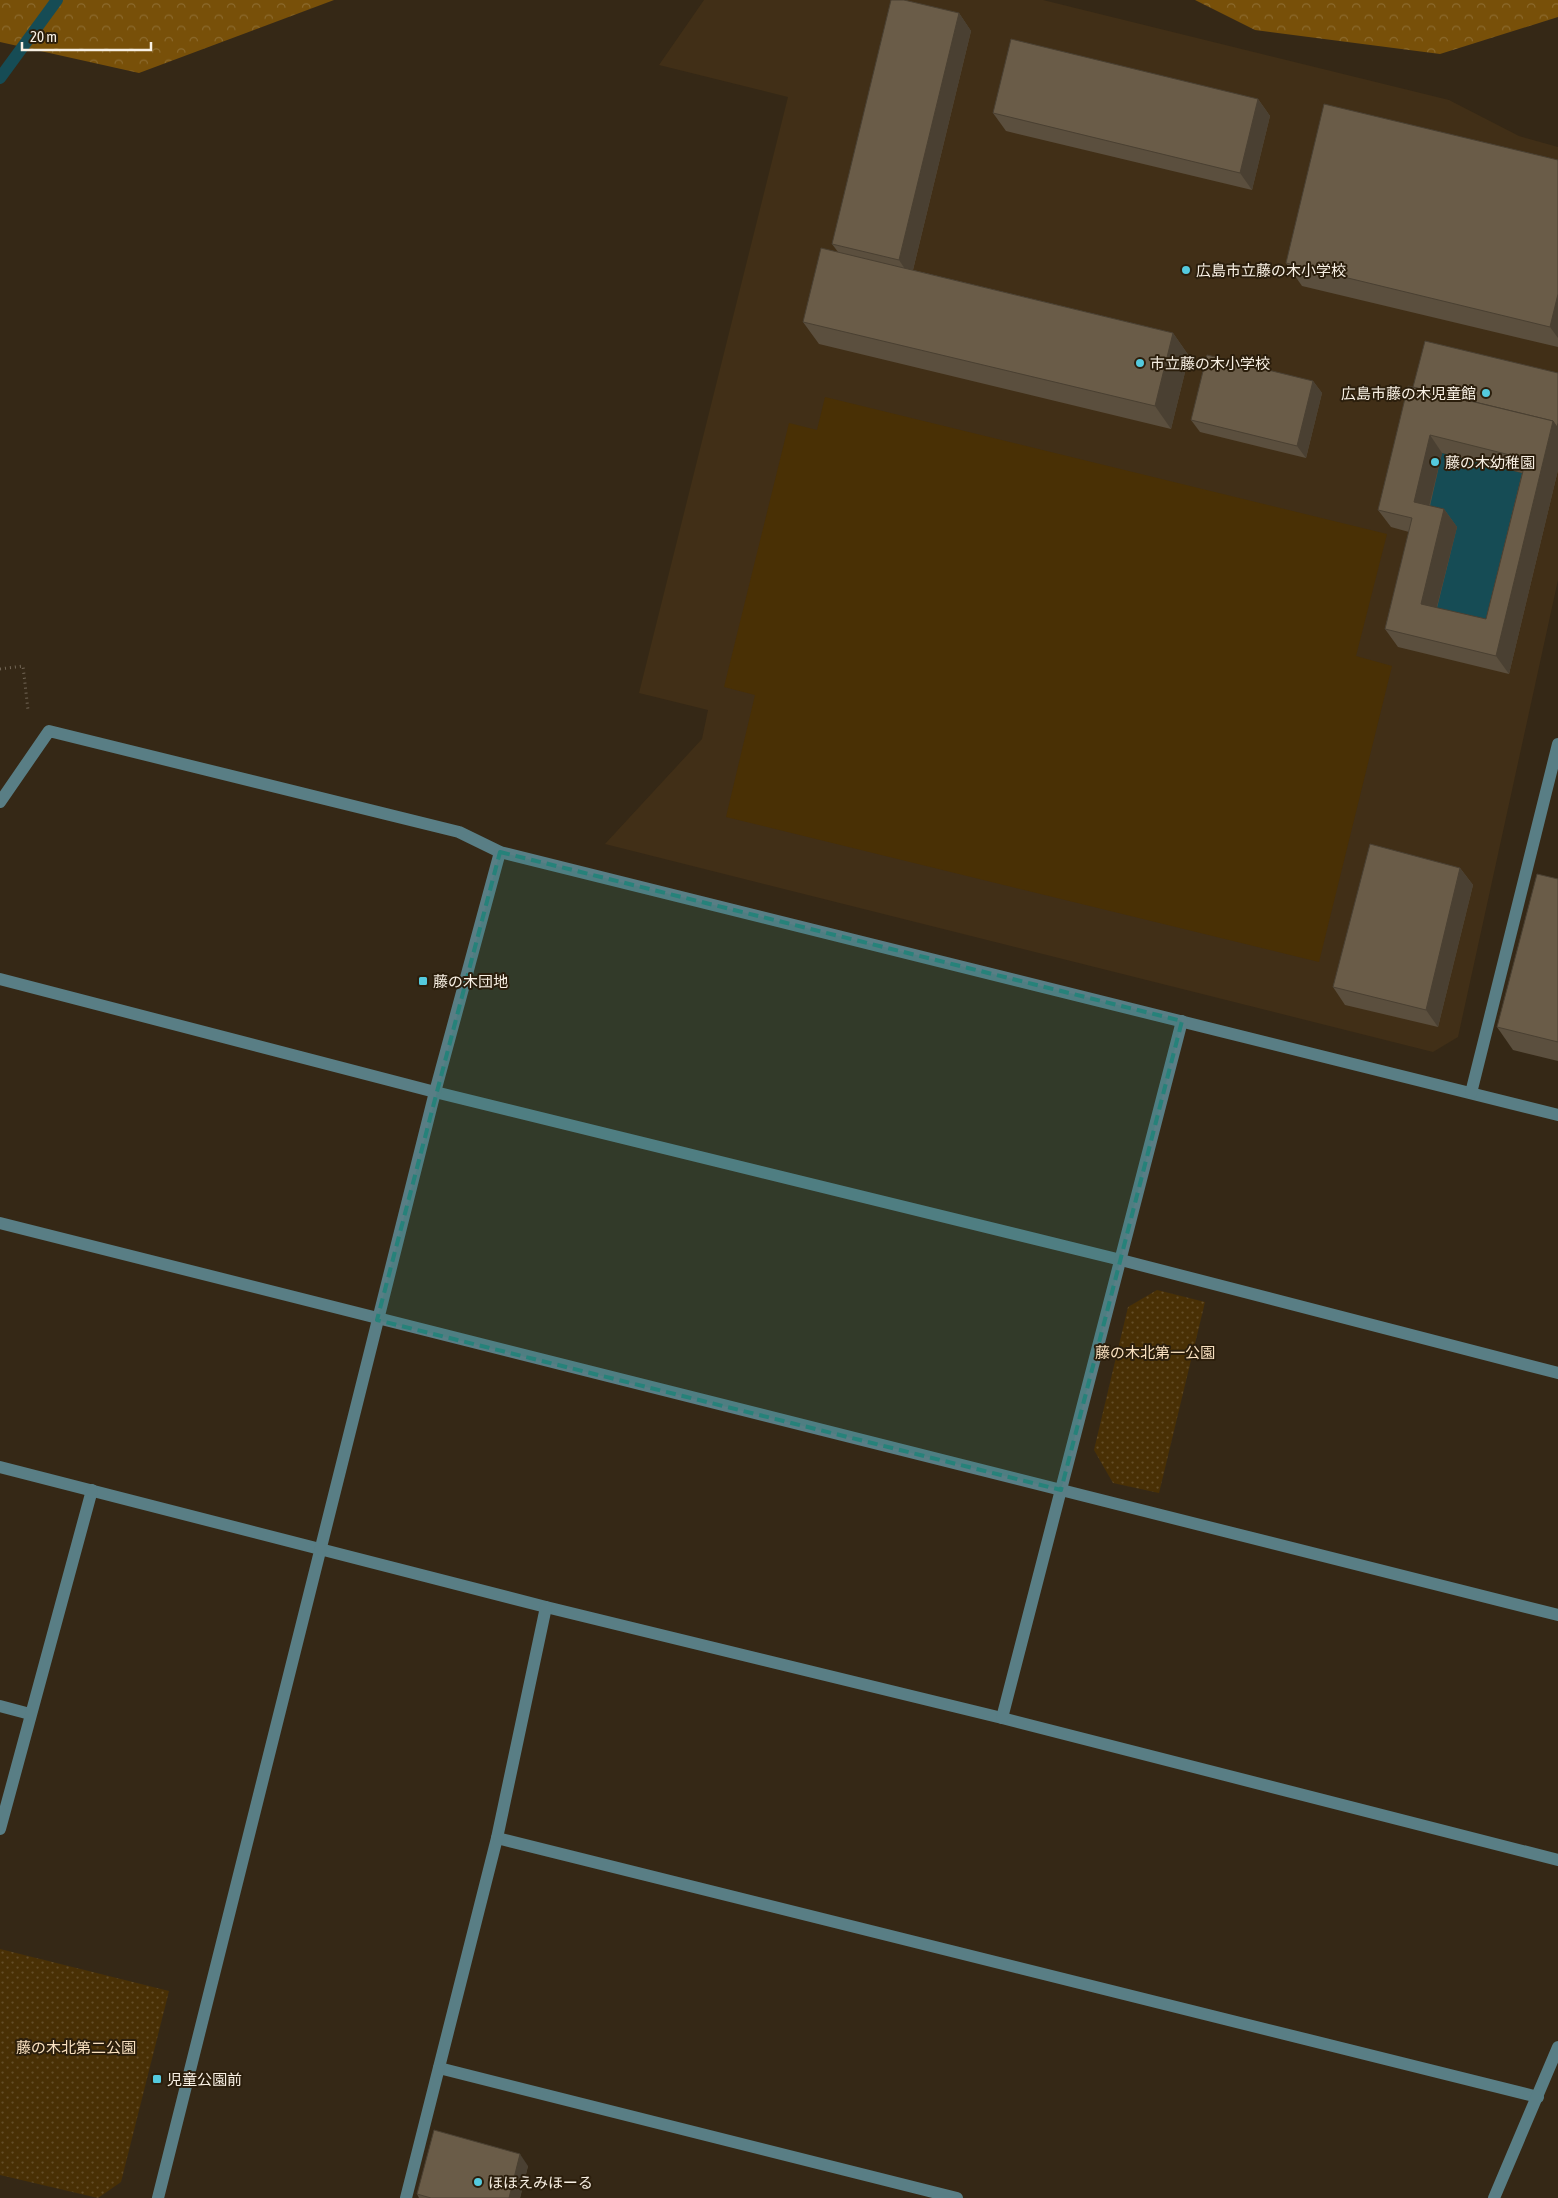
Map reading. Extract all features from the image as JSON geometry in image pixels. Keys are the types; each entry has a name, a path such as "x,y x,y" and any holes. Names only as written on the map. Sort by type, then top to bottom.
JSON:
{"street":[{"path":"0,802 49,732 459,832 500,852 1558,1116"},
{"path":"1471,1093 1558,744"},
{"path":"158,2198 377,1320 435,1092 500,852"},
{"path":"0,979 435,1092 1121,1260 1558,1374"},
{"path":"1002,1718 1182,1021"},
{"path":"0,1223 377,1320 1558,1615"},
{"path":"0,1467 546,1607 1002,1718 1558,1860"},
{"path":"0,1829 92,1490"},
{"path":"406,2198 497,1838 546,1607"},
{"path":"0,1706 30,1714"},
{"path":"497,1838 1538,2097"},
{"path":"1494,2198 1558,2047"},
{"path":"439,2068 957,2198"}],"path":[{"path":"0,669 23,666 34,754"}],"highlighted area":[{"path":"500,852 1182,1021 1061,1490 377,1320"}],"shaded area":[{"name":"市立藤の木小学校","path":"704,0 1043,0 1449,100 1519,136 1558,147 1558,580 1458,1037 1433,1052 605,844 702,739 708,710 639,693 788,97 659,65"}],"green space":[{"path":"0,0 334,0 139,73 0,42"},
{"path":"1195,0 1558,0 1558,17 1440,54 1255,30"},
{"path":"825,397 1387,534 1356,656 1392,666 1319,962 726,817 755,695 724,687 789,423 817,430"},
{"name":"藤の木北第一公園","path":"1157,1290 1205,1302 1159,1493 1113,1483 1094,1450 1128,1307"},
{"name":"藤の木北第二公園","path":"0,1949 169,1991 121,2182 98,2198 0,2175"}],"water":[{"path":"1442,453 1538,477 1499,637 1433,622 1426,519"}],"building":[{"path":"891,0 904,0 959,13 899,260 832,244"},
{"path":"1011,39 1258,99 1240,173 993,113"},
{"path":"1324,104 1558,160 1558,294 1550,327 1286,263"},
{"path":"821,248 1173,333 1155,406 803,322"},
{"path":"1425,341 1558,373 1557,427 1553,421 1413,387"},
{"path":"1207,355 1313,381 1297,446 1191,420"},
{"path":"1408,386 1553,421 1496,656 1385,629 1412,518 1378,510","holes":["1430,435 1526,459 1486,619 1421,604 1444,509 1414,502"]},
{"path":"1370,844 1460,868 1426,1010 1333,987"},
{"path":"1537,874 1558,879 1558,1042 1497,1027"},
{"name":"ほほえみほーる","path":"434,2130 520,2154 509,2198 431,2198 417,2194"}],"waterway":[{"path":"0,78 57,0"}],"place":[{"name":"広島市立藤の木小学校","path":"1186,270"},
{"name":"市立藤の木小学校","path":"1140,363"},
{"name":"広島市藤の木児童館","path":"1486,393"},
{"name":"藤の木幼稚園","path":"1435,462"},
{"name":"藤の木団地","path":"423,981"},
{"name":"児童公園前","path":"157,2079"},
{"name":"ほほえみほーる","path":"478,2182"}]}
